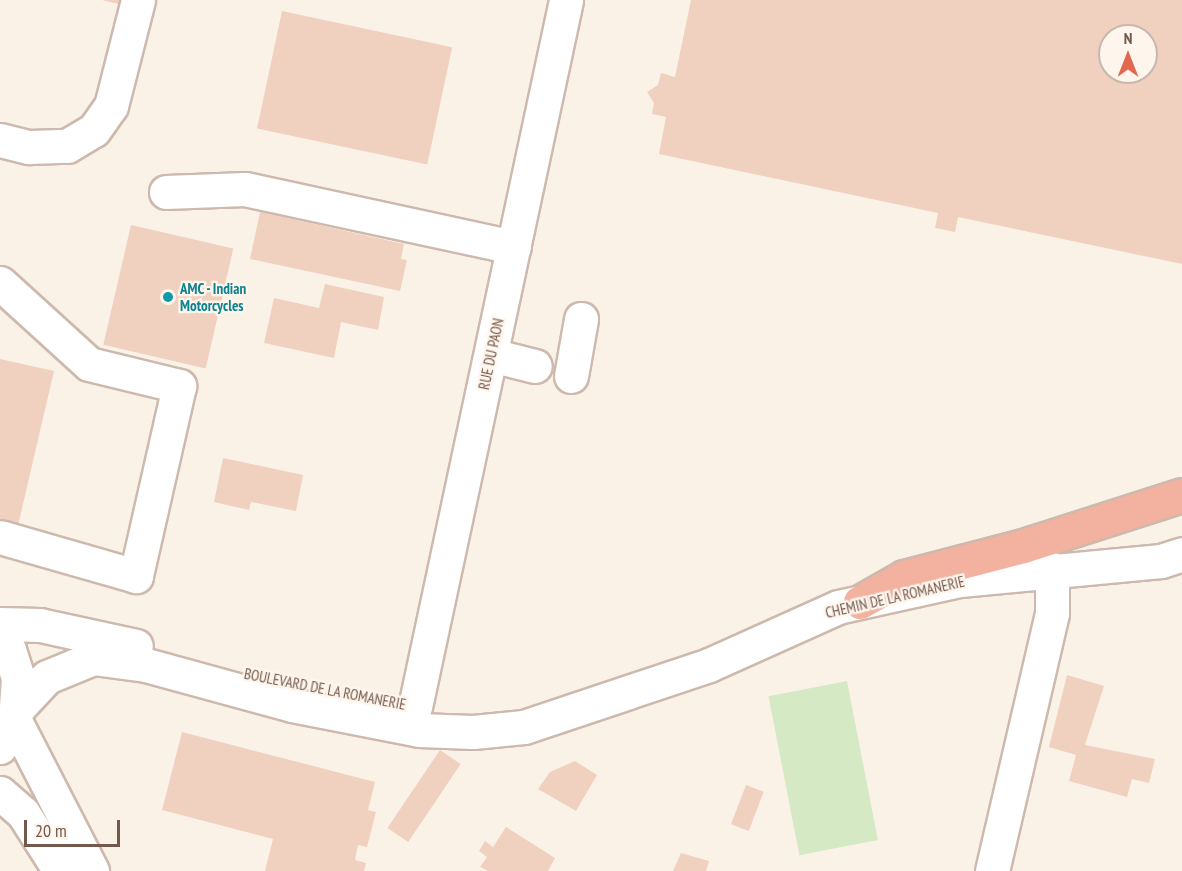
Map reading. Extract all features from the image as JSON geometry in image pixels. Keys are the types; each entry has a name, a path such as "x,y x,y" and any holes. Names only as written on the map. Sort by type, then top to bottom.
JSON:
{"highway":[{"path":"860,602 904,577 1023,546 1182,495"}],"street":[{"path":"0,140 29,147 67,146 94,130 111,106 138,0"},
{"name":"RUE DU PAON","path":"415,707 566,0"},
{"path":"166,192 245,189 514,247"},
{"path":"0,284 89,364 179,386 136,576 0,537"},
{"path":"571,376 581,319"},
{"path":"491,355 535,366"},
{"name":"CHEMIN DE LA ROMANERIE","path":"575,709 709,665 784,628 860,602 960,580 1052,569 1175,562"},
{"path":"992,871 1052,613 1052,569"},
{"name":"BOULEVARD DE LA ROMANERIE","path":"0,624 31,624 92,635 209,666 415,707 575,709"},
{"path":"0,637 9,650 18,678 11,725 92,871"},
{"name":"BOULEVARD DE LA ROMANERIE","path":"11,725 47,677 93,658 146,665 292,705 419,730 472,732 524,727 575,709"},
{"path":"0,793 23,813 60,871"}],"green space":[{"path":"847,681 878,840 799,855 768,696"}],"building":[{"path":"102,0 132,0 131,7"},
{"path":"691,0 1182,0 1182,264 958,217 955,232 935,228 938,213 659,154 666,117 652,114 654,103 647,92 658,85 661,73 675,77"},
{"path":"282,11 452,47 427,165 257,128"},
{"path":"260,212 404,244 401,259 407,260 400,291 250,259"},
{"name":"AMC - Indian Motorcycles","path":"131,225 233,249 206,368 103,345"},
{"path":"325,284 384,297 378,330 341,322 334,358 264,343 274,298 319,308"},
{"path":"0,359 54,371 16,534 0,529"},
{"path":"223,458 303,475 296,511 251,502 249,510 214,502"},
{"path":"1067,675 1104,686 1085,745 1155,759 1149,783 1132,779 1127,797 1069,781 1076,755 1049,747"},
{"path":"182,732 375,782 368,810 376,812 367,847 358,845 355,860 366,863 364,871 265,871 273,839 162,810"},
{"path":"440,750 461,764 408,842 387,828"},
{"path":"575,761 597,775 576,811 538,789 550,772"},
{"path":"746,785 764,792 749,831 731,824"},
{"path":"506,827 555,858 548,871 488,871 480,867 487,857 479,851 485,841 493,847"},
{"path":"681,853 709,861 706,871 673,871"}],"place":[{"name":"AMC - Indian Motorcycles","path":"168,297"}]}
